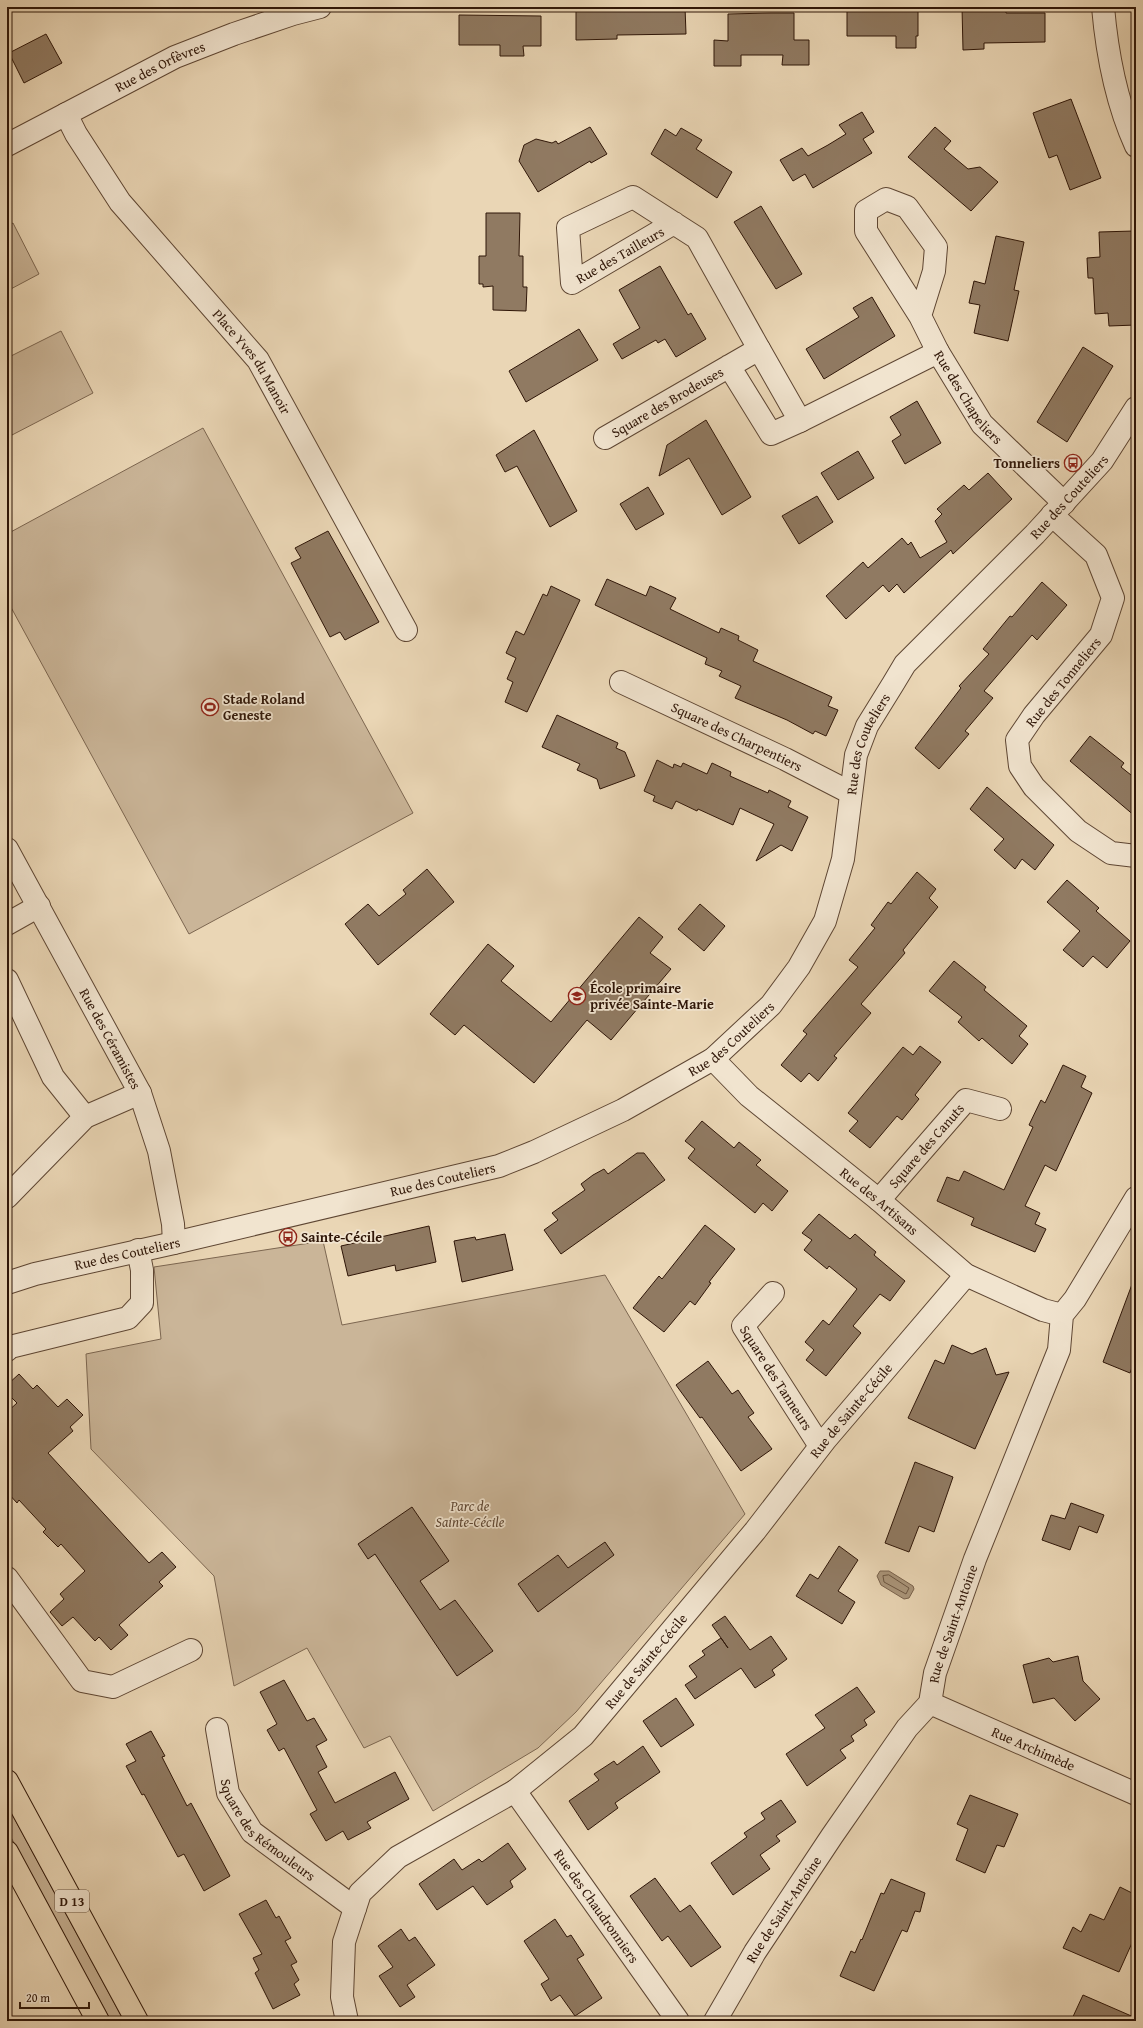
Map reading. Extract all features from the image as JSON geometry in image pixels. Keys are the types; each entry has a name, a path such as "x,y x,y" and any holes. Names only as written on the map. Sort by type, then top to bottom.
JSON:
{"main road":[{"name":"D 13","path":"7,1781 136,2021"},
{"name":"D 13","path":"7,1852 98,2021"}],"street":[{"name":"Rue des Orfèvres","path":"7,145 176,57 293,10 320,7"},
{"path":"1103,7 1105,31 1119,96 1136,146"},
{"name":"Place Yves du Manoir","path":"66,114 76,134 120,202 258,360 406,630"},
{"name":"Rue des Tailleurs","path":"674,223 572,283 568,228 633,197 674,223 697,238 800,421"},
{"name":"Rue des Chapeliers","path":"920,316 934,271 936,247 907,207 886,199 866,211 866,231 920,316 938,352 982,424 1058,509"},
{"path":"759,349 729,366 771,434 938,352"},
{"name":"Square des Brodeuses","path":"605,438 729,366"},
{"name":"Rue des Couteliers","path":"7,1283 35,1274 174,1243 499,1166 534,1152 623,1110 713,1059 771,1005 799,967 826,920 843,859 856,755 867,726 905,664 1058,509 1102,460 1136,408"},
{"name":"Rue des Tonneliers","path":"1058,509 1096,555 1113,598 1101,636 1034,715 1018,740 1020,766 1034,787 1078,831 1111,853 1136,856"},
{"name":"Square des Charpentiers","path":"621,682 785,759 851,793"},
{"name":"Rue des Céramistes","path":"7,849 140,1093 159,1151 173,1224 174,1243"},
{"path":"7,924 38,906"},
{"path":"7,980 53,1077 85,1117"},
{"name":"Rue des Artisans","path":"713,1059 749,1096 879,1200 966,1275 1043,1310 1062,1315"},
{"path":"7,1197 85,1117 140,1093"},
{"name":"Square des Canuts","path":"879,1200 966,1100 1000,1109"},
{"path":"1062,1315 1075,1299 1136,1198"},
{"path":"7,1350 10,1347 128,1318 142,1303 142,1270 138,1250"},
{"name":"Rue de Sainte-Cécile","path":"347,2021 342,1997 344,1942 360,1892 398,1857 514,1791 583,1736 755,1531 820,1446 966,1275"},
{"name":"Square des Tanneurs","path":"773,1293 743,1326 820,1446"},
{"name":"Rue de Saint-Antoine","path":"715,2021 755,1952 832,1836 907,1728 930,1703 935,1673 975,1559 1059,1350 1062,1315"},
{"path":"7,1578 82,1682 113,1687 191,1650"},
{"name":"Rue Archimède","path":"930,1703 1136,1794"},
{"name":"Square des Rémouleurs","path":"216,1729 228,1793 252,1832 355,1908"},
{"name":"Rue des Chaudronniers","path":"514,1791 678,2021"}],"green space":[{"path":"13,223 39,274 7,291 7,226"},
{"path":"61,331 93,393 12,435 7,425 7,358"},
{"name":"Stade Roland Geneste","path":"203,428 413,813 189,934 7,600 7,534"},
{"name":"Parc de Sainte-Cécile","path":"323,1241 342,1325 605,1275 745,1514 576,1712 538,1748 433,1811 390,1736 364,1748 307,1648 234,1686 214,1576 91,1449 86,1354 161,1339 154,1267"},
{"path":"7,1805 124,2021 111,2021 7,1830"}],"water":[{"path":"880,1571 889,1571 913,1586 914,1589 909,1598 904,1599 881,1585 877,1576"}],"building":[{"path":"685,7 686,34 617,35 617,39 576,40 576,8"},
{"path":"847,7 918,7 918,36 916,36 916,48 896,48 896,36 847,36"},
{"path":"962,7 1006,7 1006,13 1045,13 1045,42 984,43 984,49 963,50"},
{"path":"794,13 794,40 809,40 809,65 782,65 783,55 741,55 741,66 714,66 714,40 728,41 728,14"},
{"path":"459,15 541,16 541,46 523,46 524,56 500,56 500,45 459,45"},
{"path":"46,34 62,63 24,83 9,53"},
{"path":"1071,99 1101,178 1070,190 1057,155 1049,158 1033,113"},
{"path":"862,112 874,132 863,139 872,153 813,188 805,174 793,181 780,160 802,148 808,156 828,145 846,134 839,125"},
{"path":"590,127 607,154 591,163 590,161 538,192 519,161 524,145 536,139 552,143 556,141 558,144"},
{"path":"935,127 951,141 944,149 968,169 980,167 998,182 971,211 908,157"},
{"path":"681,128 702,140 696,149 732,172 717,198 651,154 665,129 676,136"},
{"path":"761,206 802,274 776,289 734,222"},
{"path":"486,213 520,213 519,256 523,256 523,287 527,287 526,311 493,310 493,286 483,287 483,284 479,284 479,256 486,256"},
{"path":"1134,231 1136,259 1136,325 1109,326 1108,313 1095,314 1093,278 1088,278 1087,258 1100,257 1099,232"},
{"path":"996,236 1024,242 1014,290 1019,291 1008,341 974,333 980,305 969,303 974,281 985,284"},
{"path":"660,266 688,315 691,313 706,339 676,357 665,339 658,343 656,340 622,359 613,344 640,328 619,290"},
{"path":"872,297 895,336 824,379 806,349 859,317 853,308"},
{"path":"579,329 598,360 526,402 509,371"},
{"path":"1083,347 1113,366 1067,442 1037,422"},
{"path":"917,401 941,443 905,464 892,441 901,435 890,417"},
{"path":"706,420 751,497 722,515 689,458 659,476 667,445"},
{"path":"534,430 577,511 550,527 517,466 505,472 496,455"},
{"path":"858,451 874,478 838,500 821,473"},
{"path":"988,473 1012,499 953,554 951,550 904,593 897,584 889,592 883,585 846,619 826,596 863,562 868,568 902,538 908,545 911,542 920,558 947,542 935,521 942,514 937,509 964,485 969,490"},
{"path":"648,487 664,514 636,530 620,504"},
{"path":"817,496 833,522 799,544 782,516"},
{"path":"328,531 379,622 345,640 340,632 330,637 291,563 301,558 295,548"},
{"path":"607,579 646,596 650,586 676,598 670,609 719,633 721,628 739,636 738,640 758,650 753,661 832,697 828,706 838,710 826,736 815,731 813,734 787,720 735,698 741,686 719,676 722,671 705,664 707,658 595,605"},
{"path":"1042,582 1067,605 1037,640 1032,635 984,691 993,698 965,731 969,734 939,769 915,748 961,688 959,686 989,654 983,649 1010,616 1012,617"},
{"path":"551,586 580,600 527,712 505,702 513,682 507,679 516,658 506,653 516,631 524,635 543,594 547,596"},
{"path":"557,715 618,743 616,748 625,752 635,776 600,789 597,779 577,770 580,764 542,747"},
{"path":"1090,736 1124,763 1121,767 1136,779 1136,817 1070,761"},
{"path":"657,760 673,768 674,764 681,767 683,763 707,774 712,763 731,772 730,776 768,793 769,790 791,801 788,807 808,817 792,851 781,845 756,861 774,824 740,808 733,825 676,801 672,809 653,801 655,796 644,791"},
{"path":"987,787 1054,845 1035,870 1022,859 1015,869 994,850 1004,839 970,809"},
{"path":"427,869 454,902 378,965 345,924 368,904 379,916 406,894 403,890"},
{"path":"917,872 936,889 929,898 938,907 903,950 905,953 861,1004 871,1013 834,1056 837,1058 818,1081 809,1073 801,1082 781,1065 807,1034 803,1031 858,967 849,960 875,928 871,925 888,902 891,904"},
{"path":"1067,880 1099,908 1096,911 1130,941 1107,968 1093,956 1083,967 1063,950 1080,931 1047,902"},
{"path":"700,904 725,926 704,951 678,929"},
{"path":"639,917 663,937 650,953 671,969 611,1040 587,1020 534,1083 464,1025 455,1035 430,1014 488,944 514,966 501,981 551,1022"},
{"path":"954,961 986,987 984,990 1027,1026 1019,1036 1028,1044 1012,1064 982,1038 979,1041 958,1022 962,1017 929,991"},
{"path":"920,1046 941,1062 915,1095 919,1099 902,1120 897,1116 870,1148 849,1131 858,1121 848,1113 903,1047 913,1055"},
{"path":"1063,1065 1086,1076 1081,1087 1092,1093 1056,1171 1045,1165 1025,1206 1040,1213 1035,1224 1046,1229 1035,1252 971,1225 974,1218 937,1201 947,1177 959,1181 964,1171 1004,1190 1033,1127 1029,1125 1041,1100 1045,1103"},
{"path":"702,1121 734,1148 739,1142 761,1160 756,1165 788,1191 772,1211 763,1203 755,1213 688,1158 695,1149 685,1141"},
{"path":"637,1153 644,1153 665,1180 561,1254 544,1230 558,1220 552,1213 585,1190 581,1184 593,1175 604,1169 608,1174"},
{"path":"819,1214 850,1239 855,1234 876,1252 874,1255 905,1281 890,1301 880,1294 853,1326 861,1333 826,1376 806,1360 814,1350 805,1342 823,1320 829,1325 857,1289 829,1266 827,1269 804,1250 812,1240 802,1233"},
{"path":"705,1225 735,1249 709,1282 711,1283 695,1305 690,1301 664,1332 633,1308 659,1276 662,1279"},
{"path":"429,1226 436,1262 396,1271 395,1265 348,1276 341,1246"},
{"path":"505,1234 513,1270 462,1282 454,1241 475,1237 476,1240"},
{"path":"1134,1279 1136,1279 1136,1357 1130,1373 1103,1362"},
{"path":"952,1345 972,1354 986,1348 996,1375 1009,1372 975,1449 908,1418 935,1360 944,1364"},
{"path":"708,1361 732,1394 738,1390 754,1413 748,1417 772,1449 741,1471 702,1417 700,1418 676,1385"},
{"path":"19,1374 33,1389 37,1385 58,1407 67,1399 83,1415 70,1427 73,1431 48,1453 149,1563 162,1552 176,1567 159,1582 163,1586 119,1625 128,1635 111,1650 99,1637 95,1641 73,1617 62,1626 50,1612 64,1599 60,1594 85,1571 61,1544 58,1547 43,1532 46,1529 19,1500 17,1503 7,1492 7,1412 17,1403 7,1393 7,1385"},
{"path":"915,1462 953,1477 934,1532 919,1526 909,1552 885,1543"},
{"path":"1071,1503 1104,1515 1097,1533 1079,1526 1070,1550 1042,1540 1051,1515 1065,1519"},
{"path":"412,1507 449,1561 420,1581 440,1610 455,1600 493,1651 457,1676 375,1554 368,1559 358,1544"},
{"path":"605,1542 614,1555 538,1612 518,1584 558,1555 568,1568"},
{"path":"839,1546 858,1560 838,1591 855,1602 842,1624 796,1596 810,1574 818,1579"},
{"path":"725,1616 750,1650 771,1636 787,1659 772,1670 775,1675 755,1688 741,1668 695,1699 685,1685 697,1677 689,1666 705,1655 702,1651 721,1638 728,1648 712,1625"},
{"path":"1078,1656 1083,1681 1100,1699 1075,1721 1054,1698 1033,1703 1023,1665 1049,1658 1053,1662"},
{"path":"284,1680 307,1721 314,1718 327,1740 316,1746 327,1767 318,1772 335,1803 395,1772 409,1799 367,1822 371,1828 348,1840 343,1831 326,1841 310,1814 317,1810 284,1748 279,1751 267,1730 277,1724 260,1692"},
{"path":"857,1687 875,1712 864,1720 867,1725 851,1736 854,1741 840,1750 846,1758 807,1786 786,1754 825,1728 815,1715"},
{"path":"676,1698 694,1725 661,1747 643,1721"},
{"path":"151,1731 165,1756 162,1757 187,1806 191,1803 230,1876 204,1891 184,1854 178,1857 144,1794 142,1795 126,1766 136,1761 126,1744"},
{"path":"643,1746 660,1772 615,1803 618,1808 588,1830 569,1801 599,1780 594,1774 614,1761 617,1765"},
{"path":"970,1795 1018,1814 1004,1847 997,1845 985,1873 956,1860 968,1829 957,1824"},
{"path":"781,1800 796,1822 776,1836 780,1841 760,1855 770,1869 733,1895 711,1863 747,1837 744,1833 765,1819 761,1813"},
{"path":"508,1843 526,1869 510,1881 513,1887 487,1905 473,1886 437,1910 419,1884 454,1859 462,1870 479,1859 482,1862"},
{"path":"655,1878 680,1912 690,1905 721,1947 691,1967 668,1936 662,1941 630,1896"},
{"path":"891,1879 925,1893 920,1912 915,1911 907,1932 902,1930 874,1991 840,1976 851,1951 855,1953 861,1939 862,1940 881,1893 884,1894"},
{"path":"1120,1887 1134,1894 1136,1934 1119,1972 1063,1948 1073,1927 1081,1932 1090,1914 1104,1920"},
{"path":"266,1900 276,1918 279,1916 291,1938 285,1941 297,1962 291,1965 299,1980 294,1984 300,1995 273,2009 255,1973 259,1970 253,1958 262,1954 239,1914"},
{"path":"555,1919 567,1937 571,1935 584,1955 577,1959 602,1998 575,2016 560,1995 551,2001 541,1984 549,1979 524,1941"},
{"path":"401,1929 409,1941 415,1937 435,1965 407,1985 415,1997 400,2007 379,1976 393,1967 378,1946"},
{"path":"1083,1995 1136,2018 1136,2021 1071,2021"}],"place":[{"name":"Tonneliers","path":"1073,463"},
{"name":"Stade Roland Geneste","path":"210,707"},
{"name":"École primaire privée Sainte-Marie","path":"577,996"},
{"name":"Sainte-Cécile","path":"288,1237"}]}
